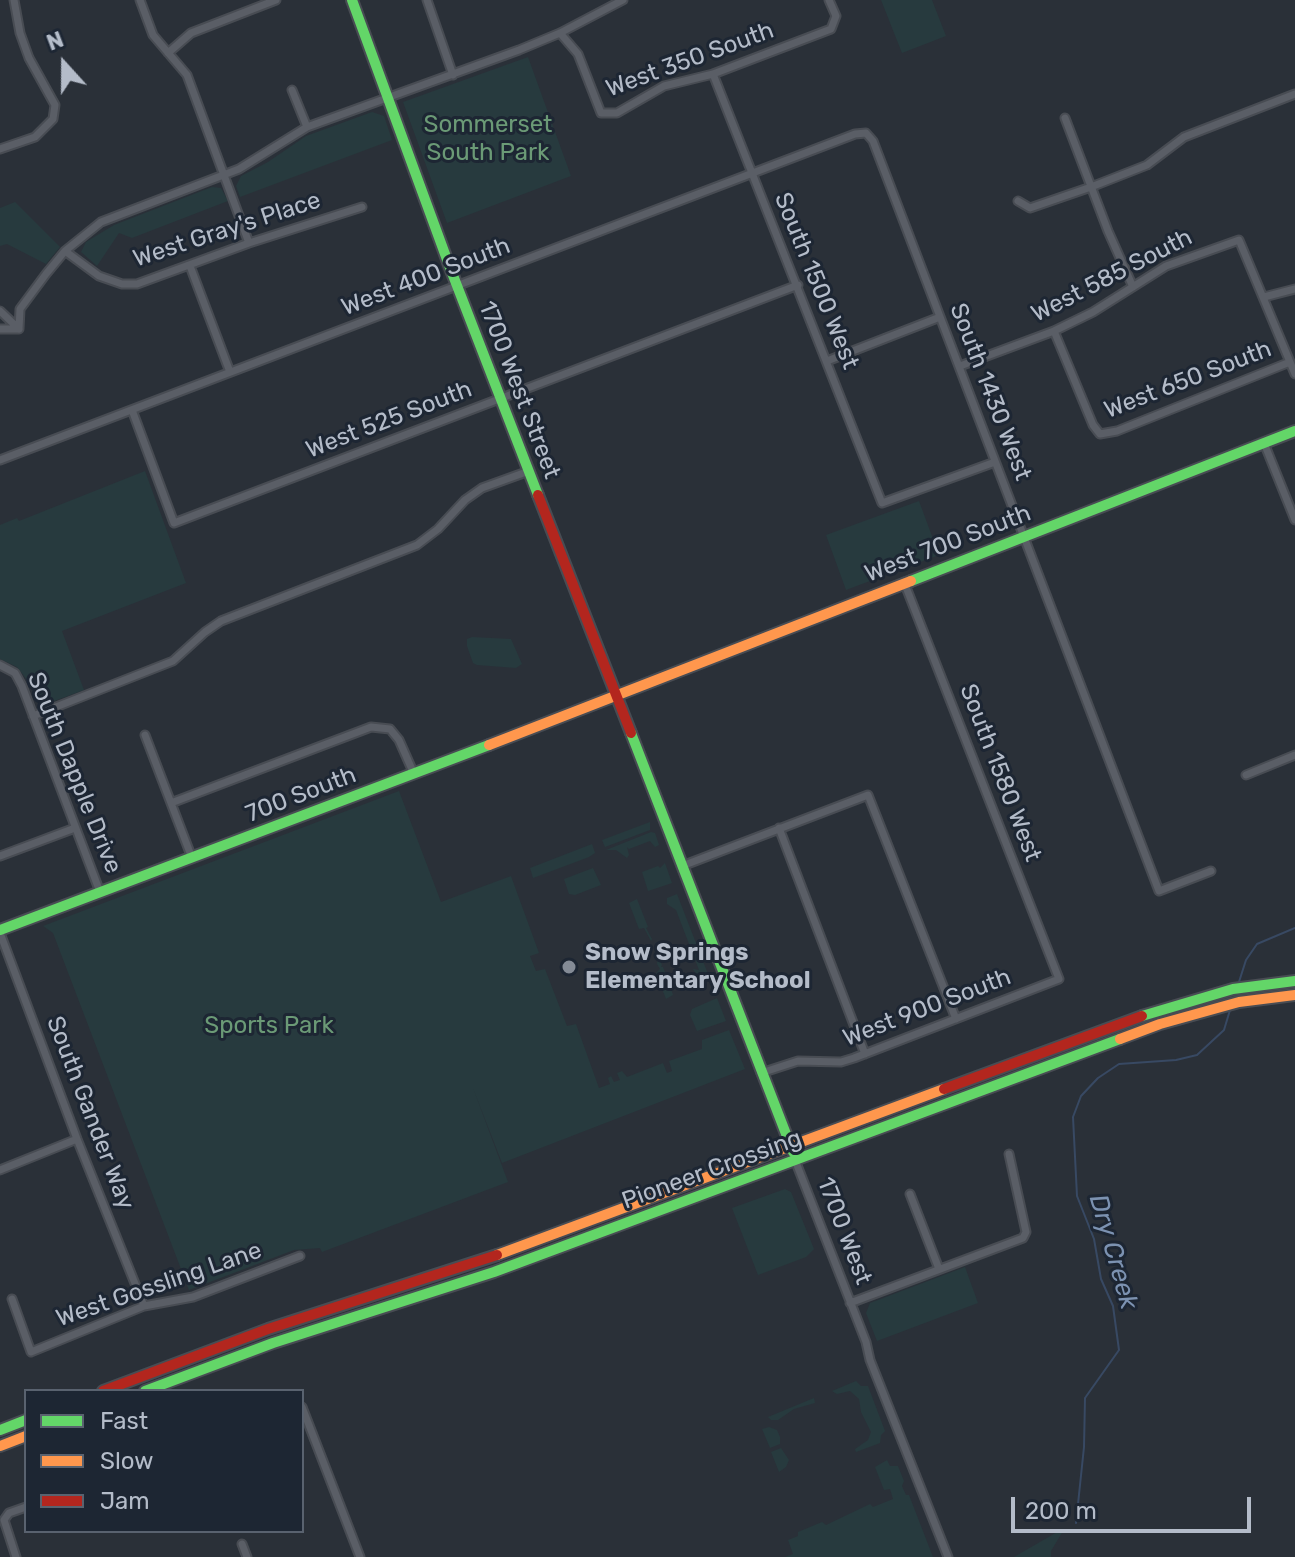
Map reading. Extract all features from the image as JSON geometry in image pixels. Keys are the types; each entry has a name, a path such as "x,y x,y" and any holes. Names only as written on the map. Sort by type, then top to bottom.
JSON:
{"main road":[{"path":"352,0 386,98"},
{"name":"1700 West Street","path":"386,98 616,695"},
{"name":"West 700 South","path":"616,695 1295,431"},
{"name":"700 South","path":"0,932 616,695"},
{"name":"1700 West","path":"616,695 795,1160"},
{"name":"Pioneer Crossing","path":"108,1389 268,1329 489,1259 1154,1011 1236,989 1295,981"},
{"name":"Pioneer Crossing","path":"150,1389 273,1343 508,1267 1160,1024 1232,1004 1295,995"},
{"path":"0,1430 24,1421"},
{"path":"0,1446 24,1437"}],"street":[{"path":"0,149 35,137 53,119 55,105 29,58 20,33 14,0"},
{"path":"140,0 153,35 187,75 249,243"},
{"path":"168,53 191,33 276,0"},
{"path":"427,0 453,75"},
{"path":"19,329 20,309 65,251 101,222 253,162 307,127 560,33 623,0"},
{"name":"West 350 South","path":"560,33 578,54 601,113 617,113 664,86 713,74 831,29 836,16 829,0"},
{"name":"South 1500 West","path":"713,74 882,503 995,462"},
{"path":"292,90 307,127"},
{"path":"1018,201 1030,208 1091,187 1147,165 1184,137 1295,94"},
{"path":"1065,118 1133,287"},
{"name":"West 400 South","path":"0,460 855,134 866,133"},
{"name":"South 1430 West","path":"866,133 873,141 960,366 1159,891 1211,871"},
{"name":"West Gray's Place","path":"65,251 99,276 122,284 152,280 249,243 362,207"},
{"name":"West 585 South","path":"960,366 1054,331 1093,312 1166,266 1239,240 1264,297"},
{"path":"190,266 230,372"},
{"name":"West 525 South","path":"132,410 174,523 798,285"},
{"path":"1295,289 1264,297 1295,374"},
{"path":"0,311 19,329"},
{"path":"827,361 940,317"},
{"path":"0,329 19,329"},
{"name":"West 650 South","path":"1054,331 1093,425 1100,434 1117,431 1290,362"},
{"path":"1264,443 1295,520"},
{"path":"33,716 173,661 221,621 417,545 482,488 529,471"},
{"name":"South 1580 West","path":"904,582 1059,979"},
{"name":"South Dapple Drive","path":"0,665 19,679 100,892"},
{"path":"171,803 371,727 390,729 399,740 414,774"},
{"path":"145,735 192,858"},
{"path":"1246,775 1295,755"},
{"path":"682,866 868,795 956,1019"},
{"path":"0,856 75,828"},
{"path":"779,828 865,1054"},
{"name":"South Gander Way","path":"0,932 77,1139 144,1306"},
{"name":"West 900 South","path":"761,1073 798,1061 841,1062 1059,979"},
{"path":"0,1170 77,1139"},
{"path":"850,1303 1023,1238 1026,1232 1009,1154"},
{"name":"1700 West","path":"795,1160 948,1557"},
{"path":"910,1194 939,1269"},
{"name":"West Gossling Lane","path":"12,1299 31,1352 144,1306 193,1297 300,1256"},
{"path":"304,1412 360,1557"},
{"path":"16,1557 4,1520 9,1513 24,1508"},
{"path":"242,1544 247,1557"}],"green space":[{"path":"881,0 932,0 946,36 902,53"},
{"name":"Sommerset South Park","path":"528,57 571,176 447,223 403,102"},
{"path":"372,112 384,116 392,140 240,197 236,186 241,176 306,136"},
{"path":"212,187 221,188 228,201 132,238 119,233 97,266 81,252 86,242 114,225"},
{"path":"15,202 60,247 46,264 7,244 0,246 0,208"},
{"path":"145,471 186,583 62,631 84,690 46,704 39,703 17,667 0,659 0,525 17,518 19,521"},
{"path":"919,501 939,555 846,590 826,535"},
{"path":"467,639 511,639 522,664 516,668 473,663 467,646"},
{"name":"Sports Park","path":"399,791 441,902 511,876 539,953 530,956 536,971 545,969 567,1026 576,1024 599,1088 610,1084 608,1078 611,1076 614,1082 620,1080 617,1073 622,1071 627,1077 663,1063 667,1073 672,1071 669,1061 702,1049 702,1040 729,1030 745,1069 502,1163 473,1088 508,1182 322,1252 320,1248 294,1250 189,1290 53,933 43,926"},
{"path":"650,822 650,830 605,847 602,840"},
{"path":"655,833 659,845 655,847 650,841 629,849 627,847 627,858 616,850 606,850"},
{"path":"592,844 595,853 589,857 533,878 530,868"},
{"path":"665,863 672,883 648,891 642,872 660,868"},
{"path":"593,868 601,885 575,895 569,894 564,879"},
{"path":"677,894 708,974 698,978 693,969 699,970 676,910 667,904 667,898"},
{"path":"637,899 651,941 644,928 639,929 629,903"},
{"path":"658,955 668,980 663,983 669,982 673,995 666,999 656,973 660,969"},
{"path":"717,998 726,1021 697,1031 690,1015 692,1009"},
{"path":"785,1189 791,1192 814,1249 806,1257 758,1275 732,1208"},
{"path":"965,1267 978,1303 877,1341 866,1313 870,1303"},
{"path":"856,1381 861,1386 868,1386 885,1431 880,1443 856,1452 855,1449 868,1440 871,1432 861,1412 859,1399 850,1391 837,1394 832,1391"},
{"path":"814,1398 815,1403 794,1409 778,1420 768,1417"},
{"path":"769,1427 777,1430 780,1437 780,1444 770,1448 762,1429"},
{"path":"781,1448 789,1460 779,1472 771,1452"},
{"path":"887,1460 890,1466 898,1466 904,1481 902,1486 909,1495 933,1557 785,1557 793,1554 788,1540 798,1536 798,1532 822,1522 826,1525 870,1504 873,1507 893,1499 890,1489 884,1490 875,1467"},
{"path":"1063,1531 1051,1551 1051,1557 1014,1557"}],"waterway":[{"name":"Dry Creek","path":"1238,985 1246,960 1257,944 1295,928"},
{"name":"Dry Creek","path":"1076,1523 1084,1447 1085,1398 1119,1350 1113,1306 1101,1279 1094,1239 1077,1196 1073,1117 1081,1096 1098,1078 1119,1064 1176,1060 1197,1055 1224,1030 1230,1010"}],"traffic: fast":[{"path":"352,0 449,265 538,495"},
{"path":"911,581 1295,431"},
{"path":"631,733 793,1152"},
{"path":"0,930 489,745"},
{"path":"1142,1016 1233,989 1295,981"},
{"path":"150,1389 273,1343 494,1272 1120,1039"},
{"path":"0,1430 24,1421"}],"traffic: slow":[{"path":"489,745 911,581"},
{"path":"1120,1039 1160,1024 1239,1002 1295,995"},
{"path":"497,1255 944,1089"},
{"path":"0,1446 24,1437"}],"traffic: jam":[{"path":"538,495 631,733"},
{"path":"944,1089 1142,1016"},
{"path":"108,1389 268,1329 497,1255"}],"place":[{"name":"Snow Springs Elementary School","path":"569,967"}]}
